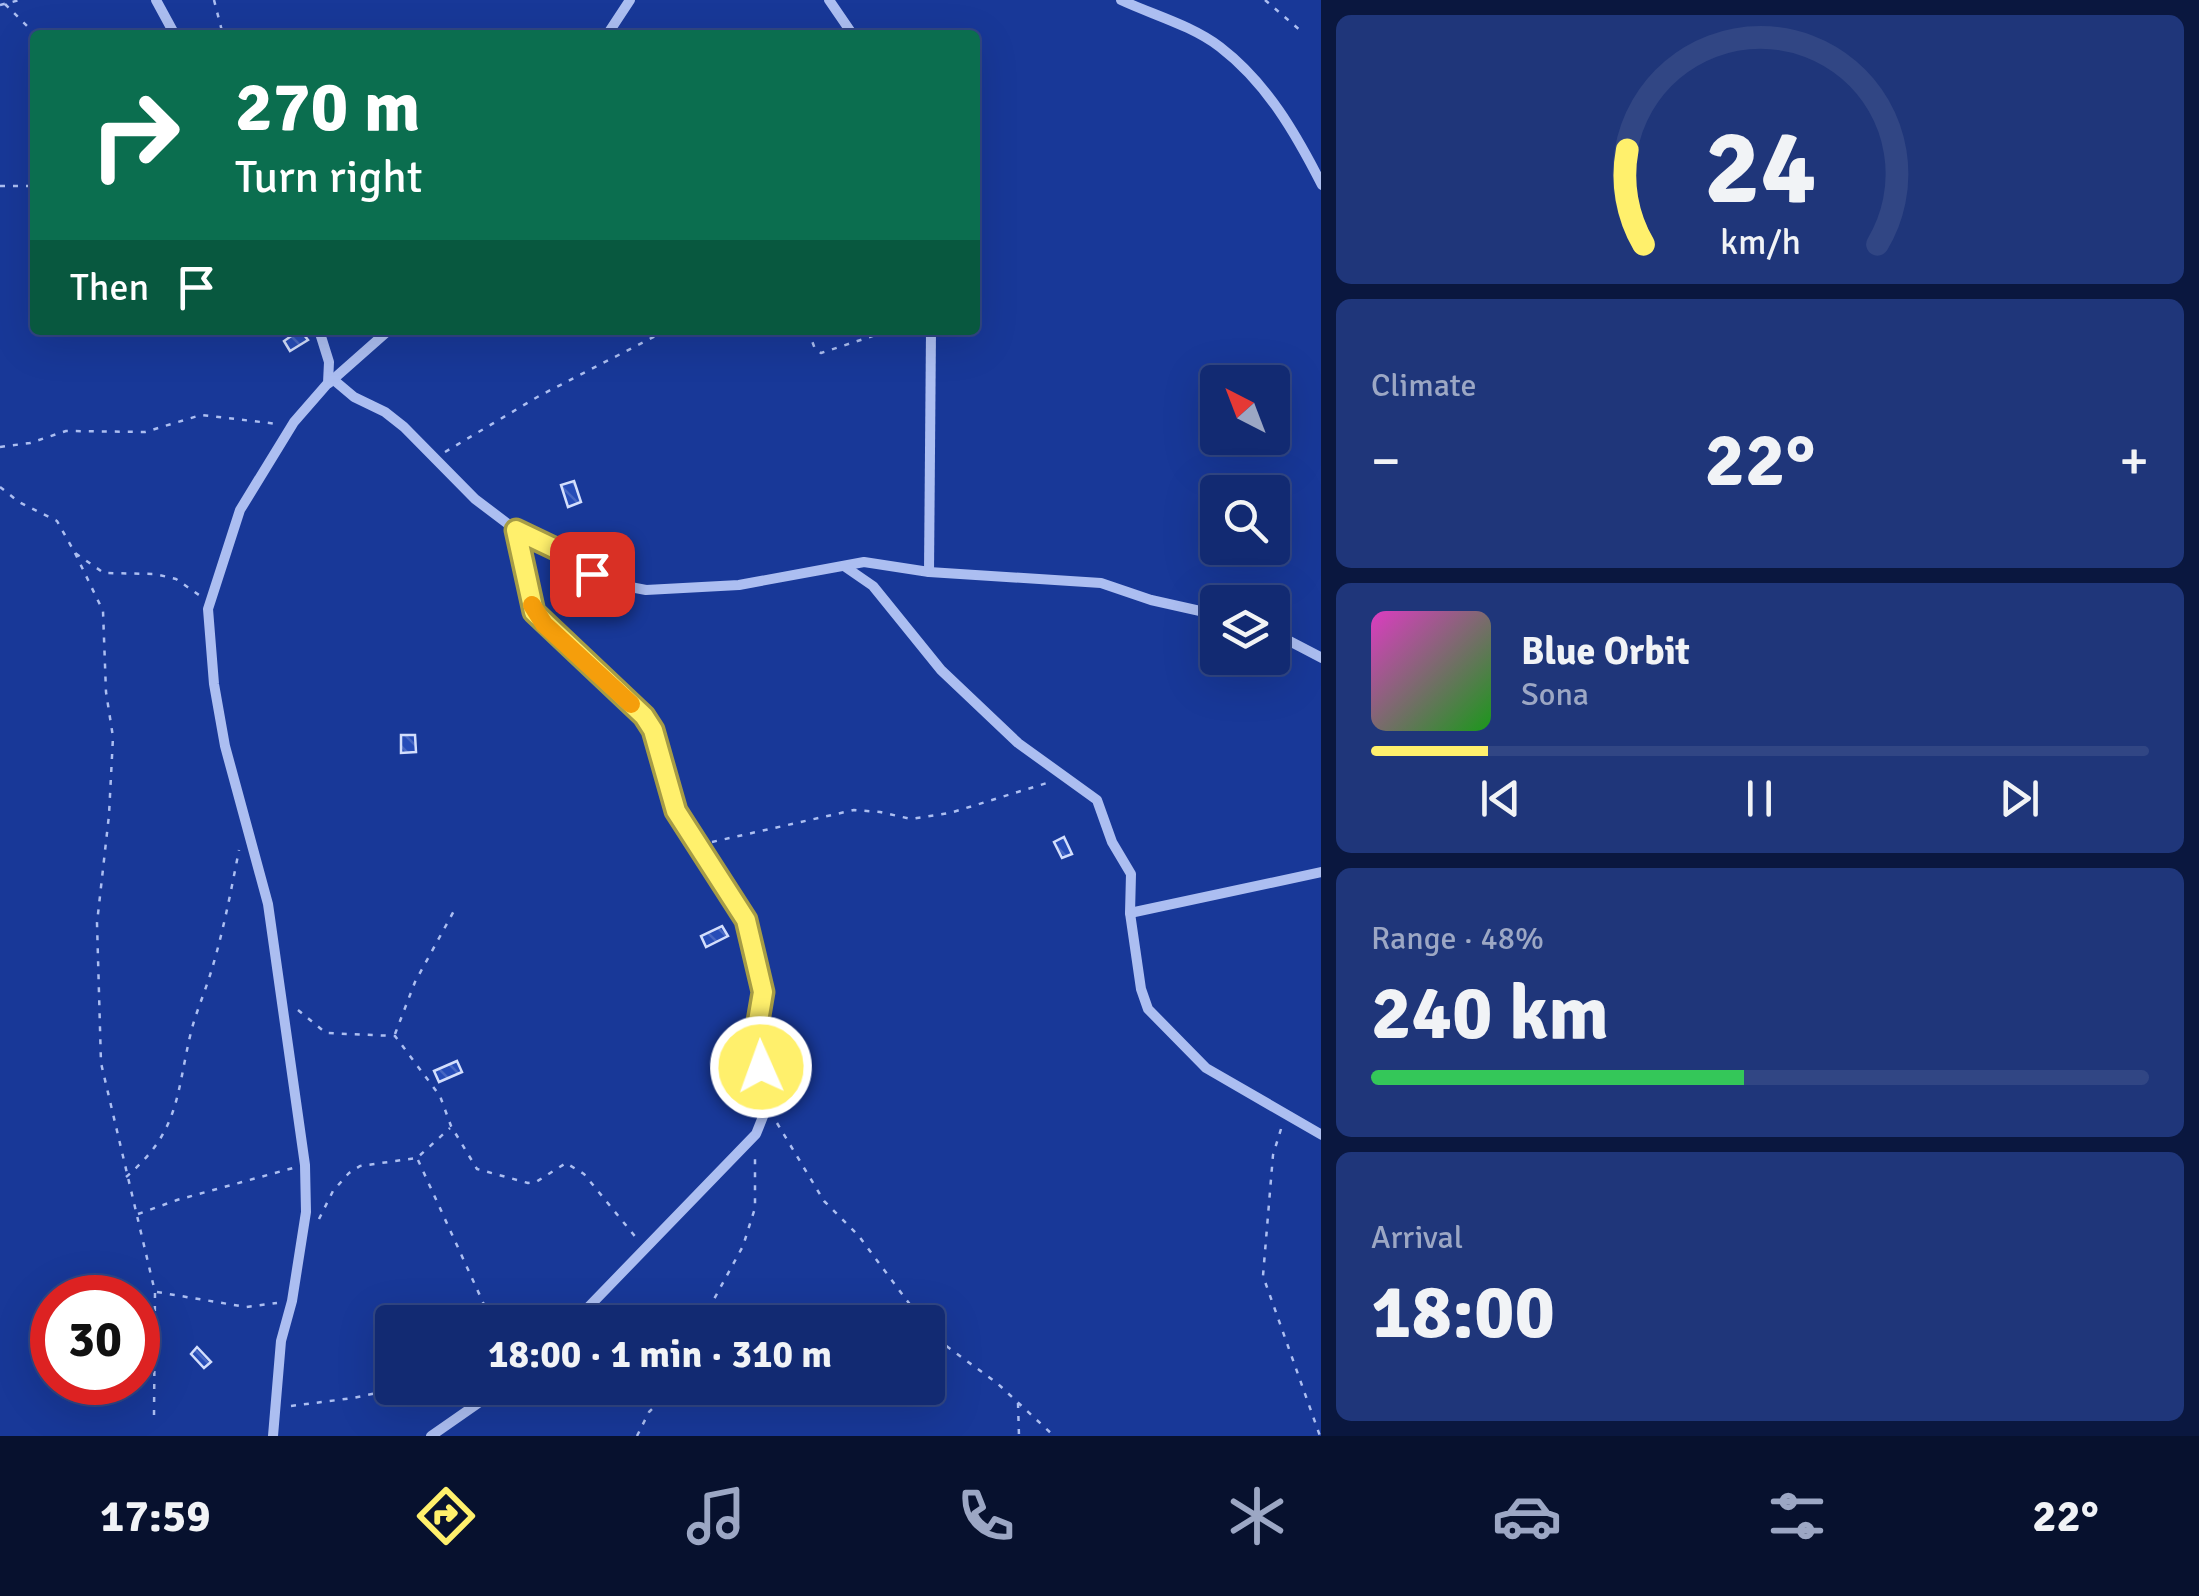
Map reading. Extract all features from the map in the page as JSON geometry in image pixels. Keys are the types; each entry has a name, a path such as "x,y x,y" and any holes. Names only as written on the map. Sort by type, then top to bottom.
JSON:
{"street":[{"path":"611,30 630,0"},
{"path":"829,0 850,30"},
{"path":"1121,0 1188,28 1220,47 1248,72 1292,124 1321,183"},
{"path":"159,3 172,30"},
{"path":"321,335 332,382 384,412 475,498 516,530 562,552 592,574 620,585 646,590 739,585 864,562 929,572 1102,584 1200,611"},
{"path":"273,1436 281,1341 292,1302 306,1212 304,1165 268,904 219,715 208,609 240,510 267,460 294,422 384,335"},
{"path":"929,572 930,335"},
{"path":"516,530 534,612 644,716 653,730 676,811 746,920 763,992 756,1033 766,1101 756,1134 591,1305"},
{"path":"843,565 872,586 941,670 1018,743 1097,800 1112,842 1131,874 1130,914 1148,1009 1206,1068 1321,1134"},
{"path":"1290,641 1321,657"},
{"path":"1130,914 1321,872"},
{"path":"431,1436 476,1405"}],"path":[{"path":"2,5 20,0"},
{"path":"214,0 222,30"},
{"path":"1265,0 1301,32"},
{"path":"2,5 30,30"},
{"path":"0,186 30,186"},
{"path":"435,458 539,396 657,335"},
{"path":"810,335 821,353 876,335"},
{"path":"0,447 66,431 146,432 201,415 249,423 294,422"},
{"path":"0,487 19,502 57,521 103,611 106,692 113,737 97,923 102,1063 151,1275"},
{"path":"75,554 104,573 155,574 176,579 201,596 208,609"},
{"path":"696,846 854,810 911,819 950,813 1068,777"},
{"path":"126,1177 146,1160 169,1125 185,1074 191,1031 221,938 245,824"},
{"path":"395,1036 415,982 455,909"},
{"path":"282,996 326,1033 395,1036"},
{"path":"395,1036 440,1096 451,1126 472,1162 482,1171 528,1184 566,1163 584,1174 646,1249"},
{"path":"766,1101 799,1164 824,1201 858,1235 910,1305"},
{"path":"1284,1115 1274,1155 1263,1276 1320,1436"},
{"path":"318,1222 333,1190 349,1173 360,1166 417,1158 451,1126"},
{"path":"712,1305 743,1246 755,1208 756,1134"},
{"path":"417,1158 484,1305"},
{"path":"138,1214 304,1165"},
{"path":"160,1293 246,1306 292,1302"},
{"path":"945,1345 1018,1400 1054,1436"},
{"path":"274,1408 375,1393"},
{"path":"1018,1400 1019,1436"},
{"path":"154,1405 154,1416"},
{"path":"638,1436 657,1405"}],"building":[{"path":"293,335 304,335 308,340 290,351 284,341"},
{"path":"574,481 581,502 568,507 561,485"},
{"path":"401,735 415,735 416,752 401,753"},
{"path":"1064,837 1072,854 1062,858 1054,842"},
{"path":"722,926 728,936 706,947 701,936"},
{"path":"457,1061 462,1072 439,1082 434,1071"},
{"path":"197,1347 211,1362 204,1368 191,1354"}],"slow traffic":[{"path":"532,605 544,624 631,704"}],"route":[{"path":"592,574 562,552 516,530 534,612 644,716 653,730 676,811 746,920 763,992 756,1033 761,1067"}]}
